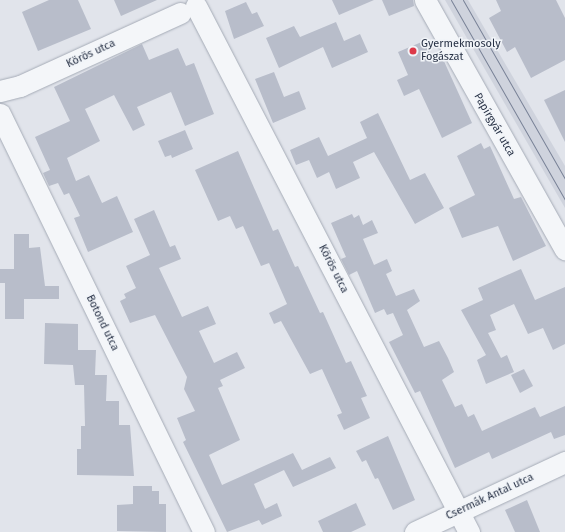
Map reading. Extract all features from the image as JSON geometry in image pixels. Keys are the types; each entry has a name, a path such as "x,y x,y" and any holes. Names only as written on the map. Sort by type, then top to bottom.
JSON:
{"street":[{"name":"Papírgyár utca","path":"425,0 565,249"},
{"name":"Körös utca","path":"0,91 20,86 188,10 469,532"},
{"name":"Botond utca","path":"0,114 204,532"},
{"name":"Csermák Antal utca","path":"415,532 565,462"}],"shaded area":[{"path":"445,0 468,0 565,166 565,208"}],"building":[{"path":"49,0 78,0 91,29 38,51 22,12"},
{"path":"114,0 157,0 121,16"},
{"path":"332,0 374,0 339,15"},
{"path":"382,0 413,0 414,6 389,16"},
{"path":"496,0 556,0 565,18 565,60 531,78 515,47 507,52 489,18 501,11"},
{"path":"246,2 252,14 257,12 264,26 234,39 225,11"},
{"path":"336,22 344,41 360,34 368,52 332,68 323,47 279,68 266,38 294,26 300,37"},
{"path":"424,41 434,63 443,59 472,123 442,138 419,89 404,96 397,80 408,75 398,52"},
{"path":"142,44 149,60 178,48 186,66 194,63 214,114 185,126 171,92 137,107 145,125 133,131 114,95 85,109 100,141 67,158 76,181 89,175 102,203 117,196 133,232 88,252 74,218 80,216 69,193 64,195 58,183 49,186 43,173 50,170 35,137 70,121 54,87"},
{"path":"274,72 284,97 299,91 306,109 273,123 255,79"},
{"path":"565,90 565,142 544,100"},
{"path":"378,113 410,180 425,173 444,208 415,224 374,152 353,162 360,178 336,189 329,172 317,178 309,160 296,165 290,150 319,137 328,156 367,138 360,122"},
{"path":"185,130 193,149 172,158 171,155 165,157 158,141"},
{"path":"481,143 484,149 490,146 514,199 521,197 546,246 513,261 498,226 462,238 449,208 475,195 457,156"},
{"path":"238,151 273,231 278,229 295,267 298,266 320,313 323,312 346,363 351,361 367,396 361,398 370,418 344,430 337,415 342,413 322,369 310,374 281,321 274,324 269,313 287,304 269,263 261,266 243,226 236,229 230,216 218,221 195,170"},
{"path":"154,210 170,247 175,245 181,259 159,268 182,317 208,306 216,324 199,331 214,363 237,352 245,368 220,380 223,386 218,388 240,440 209,455 222,485 293,453 302,470 330,457 336,468 293,487 284,470 254,484 265,509 277,503 282,516 262,525 259,520 227,532 183,442 186,440 177,418 195,411 184,389 187,377 155,315 130,323 120,301 126,298 124,294 136,288 126,266 150,255 134,219"},
{"path":"352,214 354,218 359,215 363,225 372,220 378,233 363,239 374,265 387,259 392,271 386,274 396,296 414,289 420,301 407,310 424,347 439,341 448,358 454,372 442,380 455,407 462,404 468,417 474,414 482,431 535,407 540,417 565,406 565,435 554,439 551,432 492,459 489,452 455,468 420,391 415,393 389,342 403,335 393,313 387,315 384,309 375,313 357,271 349,275 341,259 346,257 331,223"},
{"path":"14,234 29,234 29,248 40,247 45,286 59,286 59,299 24,299 24,319 5,319 5,283 0,283 0,269 14,269"},
{"path":"521,269 535,300 565,287 565,344 553,350 543,328 528,334 514,304 490,315 496,330 488,333 501,358 507,355 514,372 486,384 477,360 486,355 461,310 483,300 478,288"},
{"path":"45,323 78,324 78,350 96,350 95,375 107,375 106,401 119,401 119,425 130,425 134,476 77,475 77,449 81,449 81,426 85,426 84,385 75,385 73,365 44,364"},
{"path":"524,369 533,386 520,393 511,375"},
{"path":"388,436 415,500 393,510 378,478 375,479 366,460 362,462 356,451"},
{"path":"133,486 152,486 152,491 159,491 159,504 166,504 166,532 117,531 117,505 133,504"},
{"path":"527,500 540,532 515,532 505,510"},
{"path":"356,503 366,525 351,532 323,532 318,521"}],"tram line":[{"path":"451,0 565,200"},
{"path":"463,0 565,179"}],"place":[{"name":"Gyermekmosoly Fogászat","path":"413,51"}]}
